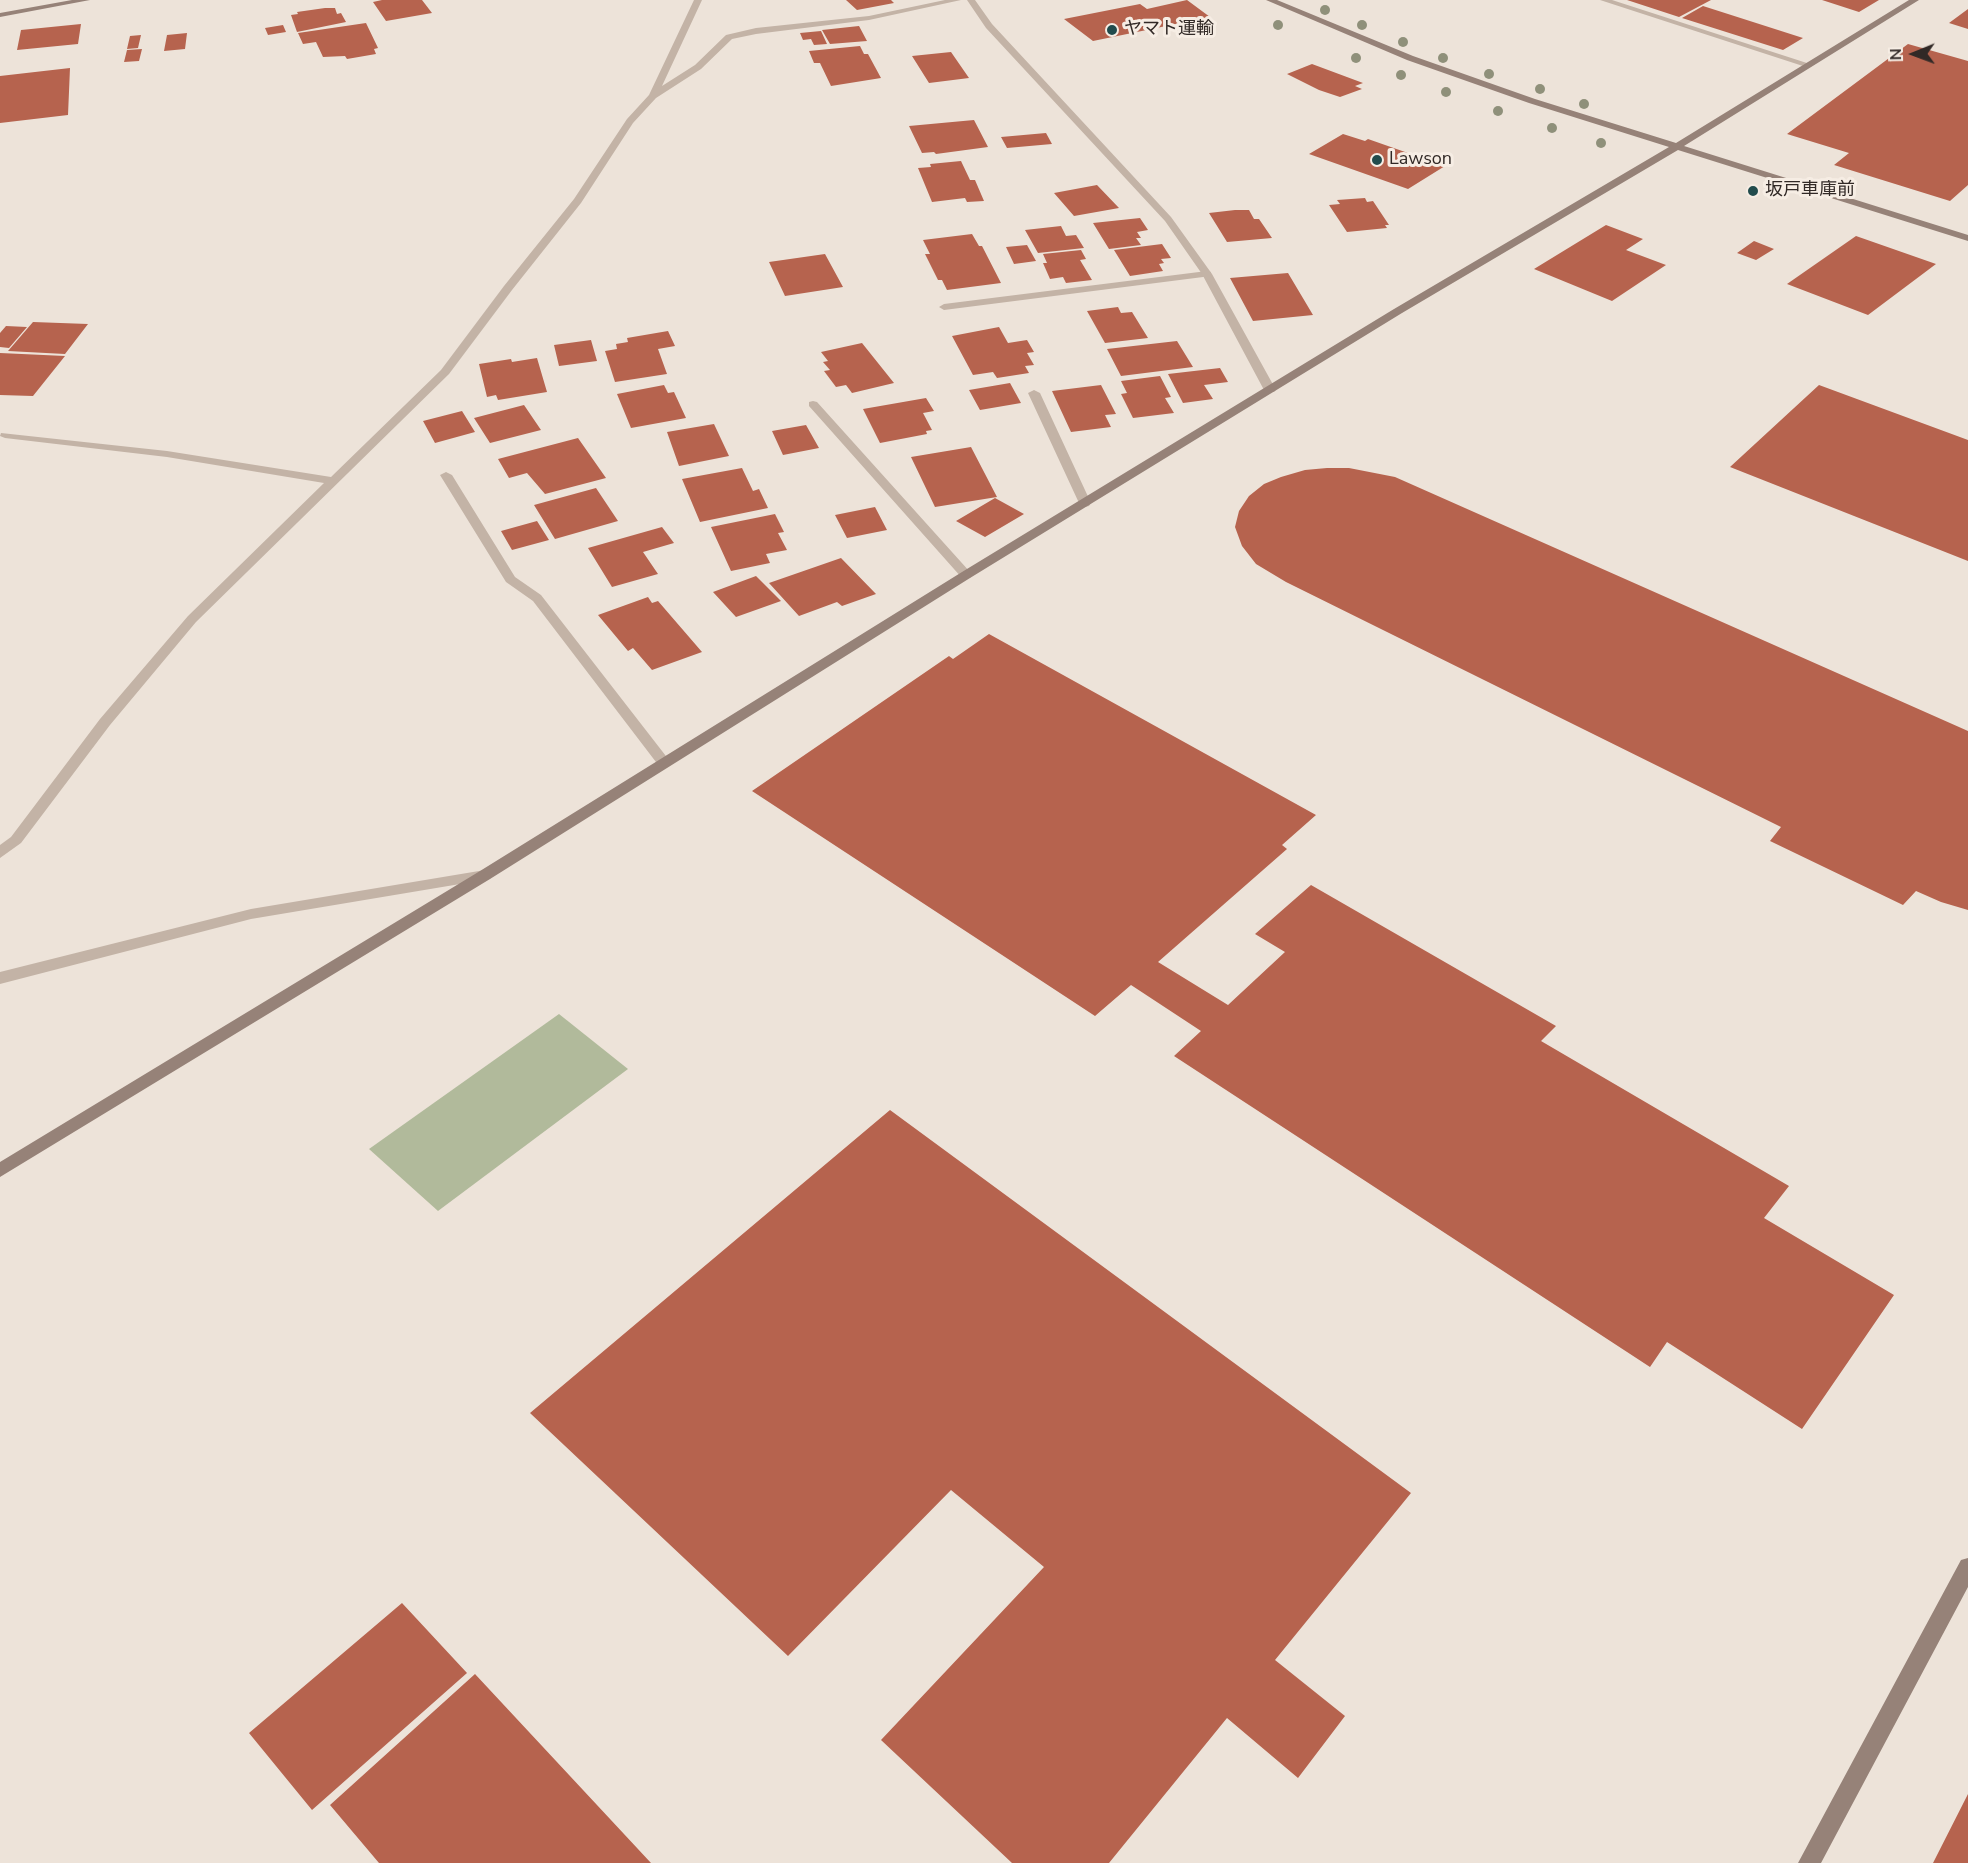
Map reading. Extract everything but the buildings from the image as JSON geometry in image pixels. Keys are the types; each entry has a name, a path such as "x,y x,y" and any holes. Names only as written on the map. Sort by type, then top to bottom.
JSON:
{"street":[{"path":"0,15 86,0"},
{"path":"653,96 698,0"},
{"path":"0,853 16,840 105,723 192,619 445,372 578,201 630,122 653,96 698,67 729,37 756,31 869,18 957,0"},
{"path":"971,0 989,26 1168,219 1207,274 1270,390"},
{"path":"1270,0 1410,58 1532,101 1968,238"},
{"path":"1604,0 1809,65"},
{"path":"0,1170 485,875 966,575 1398,311 1676,147 1915,0"},
{"path":"944,307 1207,274"},
{"path":"1034,393 1085,503"},
{"path":"813,404 966,575"},
{"path":"4,435 167,454 333,481"},
{"path":"446,475 510,579 537,598 664,763"},
{"path":"0,978 251,914 485,875"},
{"path":"1809,1863 1968,1568"}],"green space":[{"path":"559,1014 628,1069 438,1211 369,1149"}],"place":[{"name":"ヤマト運輸","path":"1112,30"},
{"name":"Lawson","path":"1377,160"},
{"name":"坂戸車庫前","path":"1753,191"}]}
